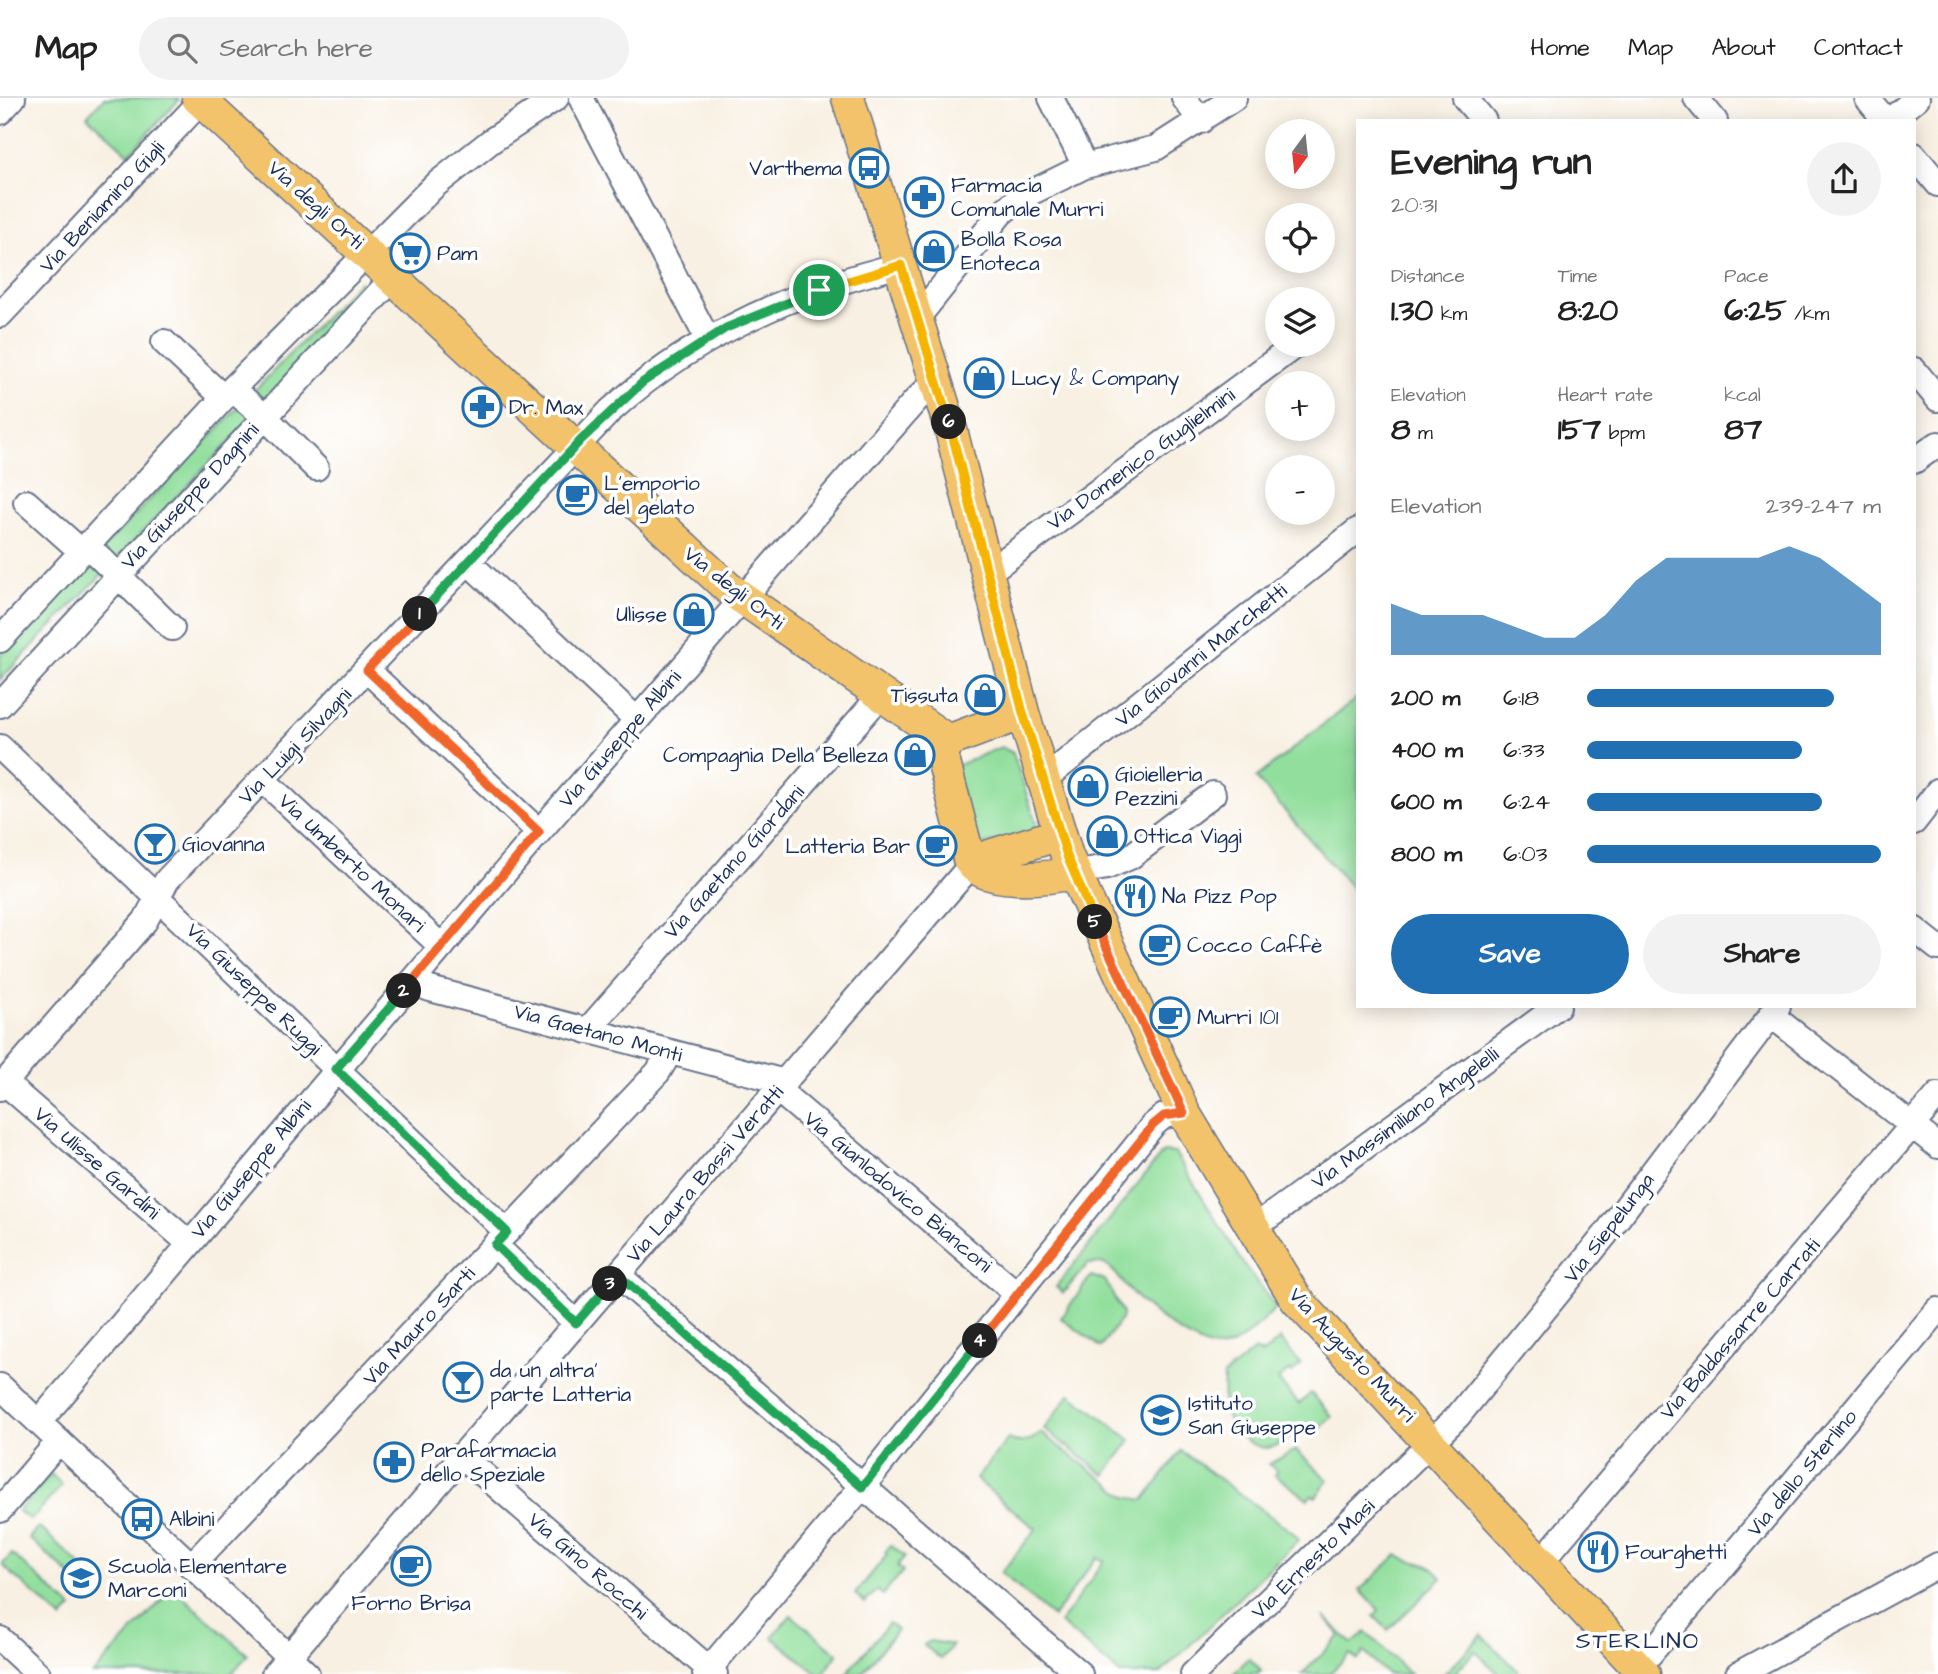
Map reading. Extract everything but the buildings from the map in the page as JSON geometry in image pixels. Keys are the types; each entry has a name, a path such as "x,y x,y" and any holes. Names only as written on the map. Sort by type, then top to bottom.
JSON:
{"main road":[{"name":"Via Augusto Murri","path":"848,98 918,317 967,489 985,574 1023,713 1060,834 1073,873 1184,1113 1296,1299 1641,1671"},
{"name":"Via degli Orti","path":"201,99 367,251 574,447 743,600 948,741"},
{"path":"1023,713 948,741 942,755 972,864 986,872 1031,880 1073,873"},
{"path":"972,864 979,859 1060,834"}],"street":[{"path":"0,112 13,98"},
{"name":"Via Giuseppe Dagnini","path":"0,639 228,393 367,251 459,165 556,98"},
{"path":"581,98 707,338"},
{"path":"1051,98 1085,166"},
{"path":"1184,98 1201,121"},
{"path":"918,317 1010,205 1062,174 1156,148 1234,98"},
{"path":"1465,98 1482,119"},
{"path":"1696,98 1713,119"},
{"path":"1867,98 1886,119"},
{"path":"1891,119 1917,98"},
{"name":"Via Beniamino Gigli","path":"0,316 201,99"},
{"path":"1916,157 1938,184"},
{"name":"Via Luigi Silvagni","path":"2,1086 145,921 167,880 574,447 643,382 707,338 800,297 901,265"},
{"name":"Via Giuseppe Dagnini","path":"0,705 394,277"},
{"name":"Via Giuseppe Dagnini","path":"164,342 228,393 264,416 316,468"},
{"name":"Via Domenico Guglielmini","path":"985,574 1280,357"},
{"name":"Via Giuseppe Albini","path":"39,1422 336,1069 636,719 907,410 936,381"},
{"path":"1916,460 1938,444"},
{"name":"Via Giuseppe Dagnini","path":"26,502 85,549 172,628"},
{"name":"Via Giovanni Marchetti","path":"1043,780 1356,532"},
{"path":"468,562 636,719"},
{"path":"367,670 539,832"},
{"name":"Via Gaetano Giordani","path":"587,1031 881,695"},
{"name":"Via Giuseppe Ruggi","path":"0,747 336,1069 501,1239 576,1323"},
{"name":"Via Umberto Monari","path":"262,779 442,947"},
{"path":"1916,819 1938,791"},
{"path":"1073,873 1107,867 1130,857 1213,794"},
{"name":"Via Laura Bassi Veratti","path":"281,1666 972,864"},
{"path":"1916,931 1938,948"},
{"name":"Via Gaetano Monti","path":"412,982 670,1052 781,1086"},
{"name":"Via Massimiliano Angelelli","path":"1252,1229 1555,1008"},
{"path":"1774,1011 1938,1146"},
{"name":"Via Siepelunga","path":"1432,1444 1528,1332 1774,1011"},
{"name":"Via Mauro Sarti","path":"191,1566 659,1072 670,1052"},
{"name":"Via Ulisse Gardini","path":"2,1086 190,1243"},
{"name":"Via Gianlodovico Bianconi","path":"781,1086 1017,1294"},
{"name":"Via Baldassarre Carrati","path":"1541,1562 1938,1095"},
{"path":"710,1672 1153,1125 1164,1116 1184,1113"},
{"path":"618,1275 1080,1674"},
{"name":"Via dello Sterlino","path":"1641,1671 1938,1310"},
{"path":"0,1386 191,1566 281,1666 307,1674"},
{"path":"0,1510 59,1441"},
{"name":"Via Ernesto Masi","path":"1193,1674 1432,1444"},
{"name":"Via Gino Rocchi","path":"461,1455 710,1672"},
{"path":"1738,1674 1938,1565"},
{"path":"0,1639 38,1674"}],"green space":[{"path":"104,98 179,100 129,154 87,116"},
{"path":"359,282 372,294 0,680 0,655"},
{"path":"1356,699 1356,893 1256,778"},
{"path":"1001,747 1013,753 1036,823 1034,831 978,846 953,767"},
{"path":"1163,1152 1175,1153 1242,1262 1276,1308 1245,1337 1231,1346 1214,1348 1175,1329 1102,1263 1088,1264 1063,1293 1056,1287"},
{"path":"1091,1276 1105,1280 1122,1312 1122,1317 1101,1347 1061,1318"},
{"path":"1280,1339 1301,1365 1292,1373 1289,1370 1278,1380 1299,1404 1311,1393 1332,1416 1317,1432 1303,1426 1275,1446 1260,1447 1231,1429 1223,1402 1224,1375 1255,1350 1263,1354"},
{"path":"1070,1394 1131,1440 1105,1475 1044,1429"},
{"path":"1041,1433 1127,1497 1144,1500 1181,1451 1292,1532 1299,1540 1160,1674 1120,1674 1060,1623 1104,1561 1097,1557 1053,1617 1001,1573 1036,1529 976,1479 1008,1439 1025,1442"},
{"path":"1296,1450 1328,1480 1316,1497 1311,1495 1308,1499 1275,1475 1277,1471 1269,1464"},
{"path":"51,1474 62,1485 31,1520 18,1511"},
{"path":"39,1527 99,1582 89,1592 29,1538"},
{"path":"891,1545 905,1557 897,1566 903,1571 883,1595 877,1590 865,1603 855,1594 887,1555 885,1552"},
{"path":"12,1554 72,1608 62,1619 2,1565"},
{"path":"1397,1555 1425,1564 1442,1578 1388,1630 1374,1616 1379,1610 1360,1590"},
{"path":"173,1588 248,1655 231,1674 93,1674"},
{"path":"791,1615 838,1654 822,1674 818,1674 772,1637"},
{"path":"1324,1616 1352,1644 1366,1632 1410,1674 1387,1674 1364,1652 1358,1660 1350,1654 1329,1674 1302,1674 1340,1636"},
{"path":"889,1623 897,1630 861,1674 846,1674"},
{"path":"1482,1635 1521,1674 1499,1674 1475,1651 1454,1674 1444,1674"},
{"path":"930,1641 953,1645 941,1659 924,1645"},
{"path":"1249,1658 1261,1671 1257,1674 1233,1674"}],"place":[{"name":"Varthema","path":"869,168"},
{"name":"Farmacia Comunale Murri","path":"924,197"},
{"name":"Bolla Rosa Enoteca","path":"934,251"},
{"name":"Pam","path":"410,253"},
{"name":"Lucy & Company","path":"984,378"},
{"name":"Dr. Max","path":"482,407"},
{"name":"L'emporio del gelato","path":"577,495"},
{"name":"Ulisse","path":"694,614"},
{"name":"Tissuta","path":"985,695"},
{"name":"Compagnia Della Belleza","path":"915,755"},
{"name":"Gioielleria Pezzini","path":"1088,786"},
{"name":"Ottica Viggi","path":"1107,836"},
{"name":"Giovanna","path":"155,844"},
{"name":"Latteria Bar","path":"937,846"},
{"name":"Na Pizz Pop","path":"1135,896"},
{"name":"Cocco Caffè","path":"1160,945"},
{"name":"Murri 101","path":"1170,1017"},
{"name":"da un altra' parte Latteria","path":"463,1382"},
{"name":"Istituto San Giuseppe","path":"1161,1415"},
{"name":"Parafarmacia dello Speziale","path":"394,1462"},
{"name":"Albini","path":"142,1519"},
{"name":"Fourghetti","path":"1598,1552"},
{"name":"Forno Brisa","path":"411,1566"},
{"name":"Scuola Elementare Marconi","path":"81,1578"}],"district":[{"name":"STERLINO","path":"1638,1641"}],"route":[{"path":"901,265 951,430 985,574 1023,713 1067,856 1089,910 1184,1113 1164,1116 1153,1125 862,1487 618,1275 576,1323 495,1245 507,1232 336,1069 539,832 367,670 581,440 643,382 688,350 726,328 819,290 901,265"}]}
